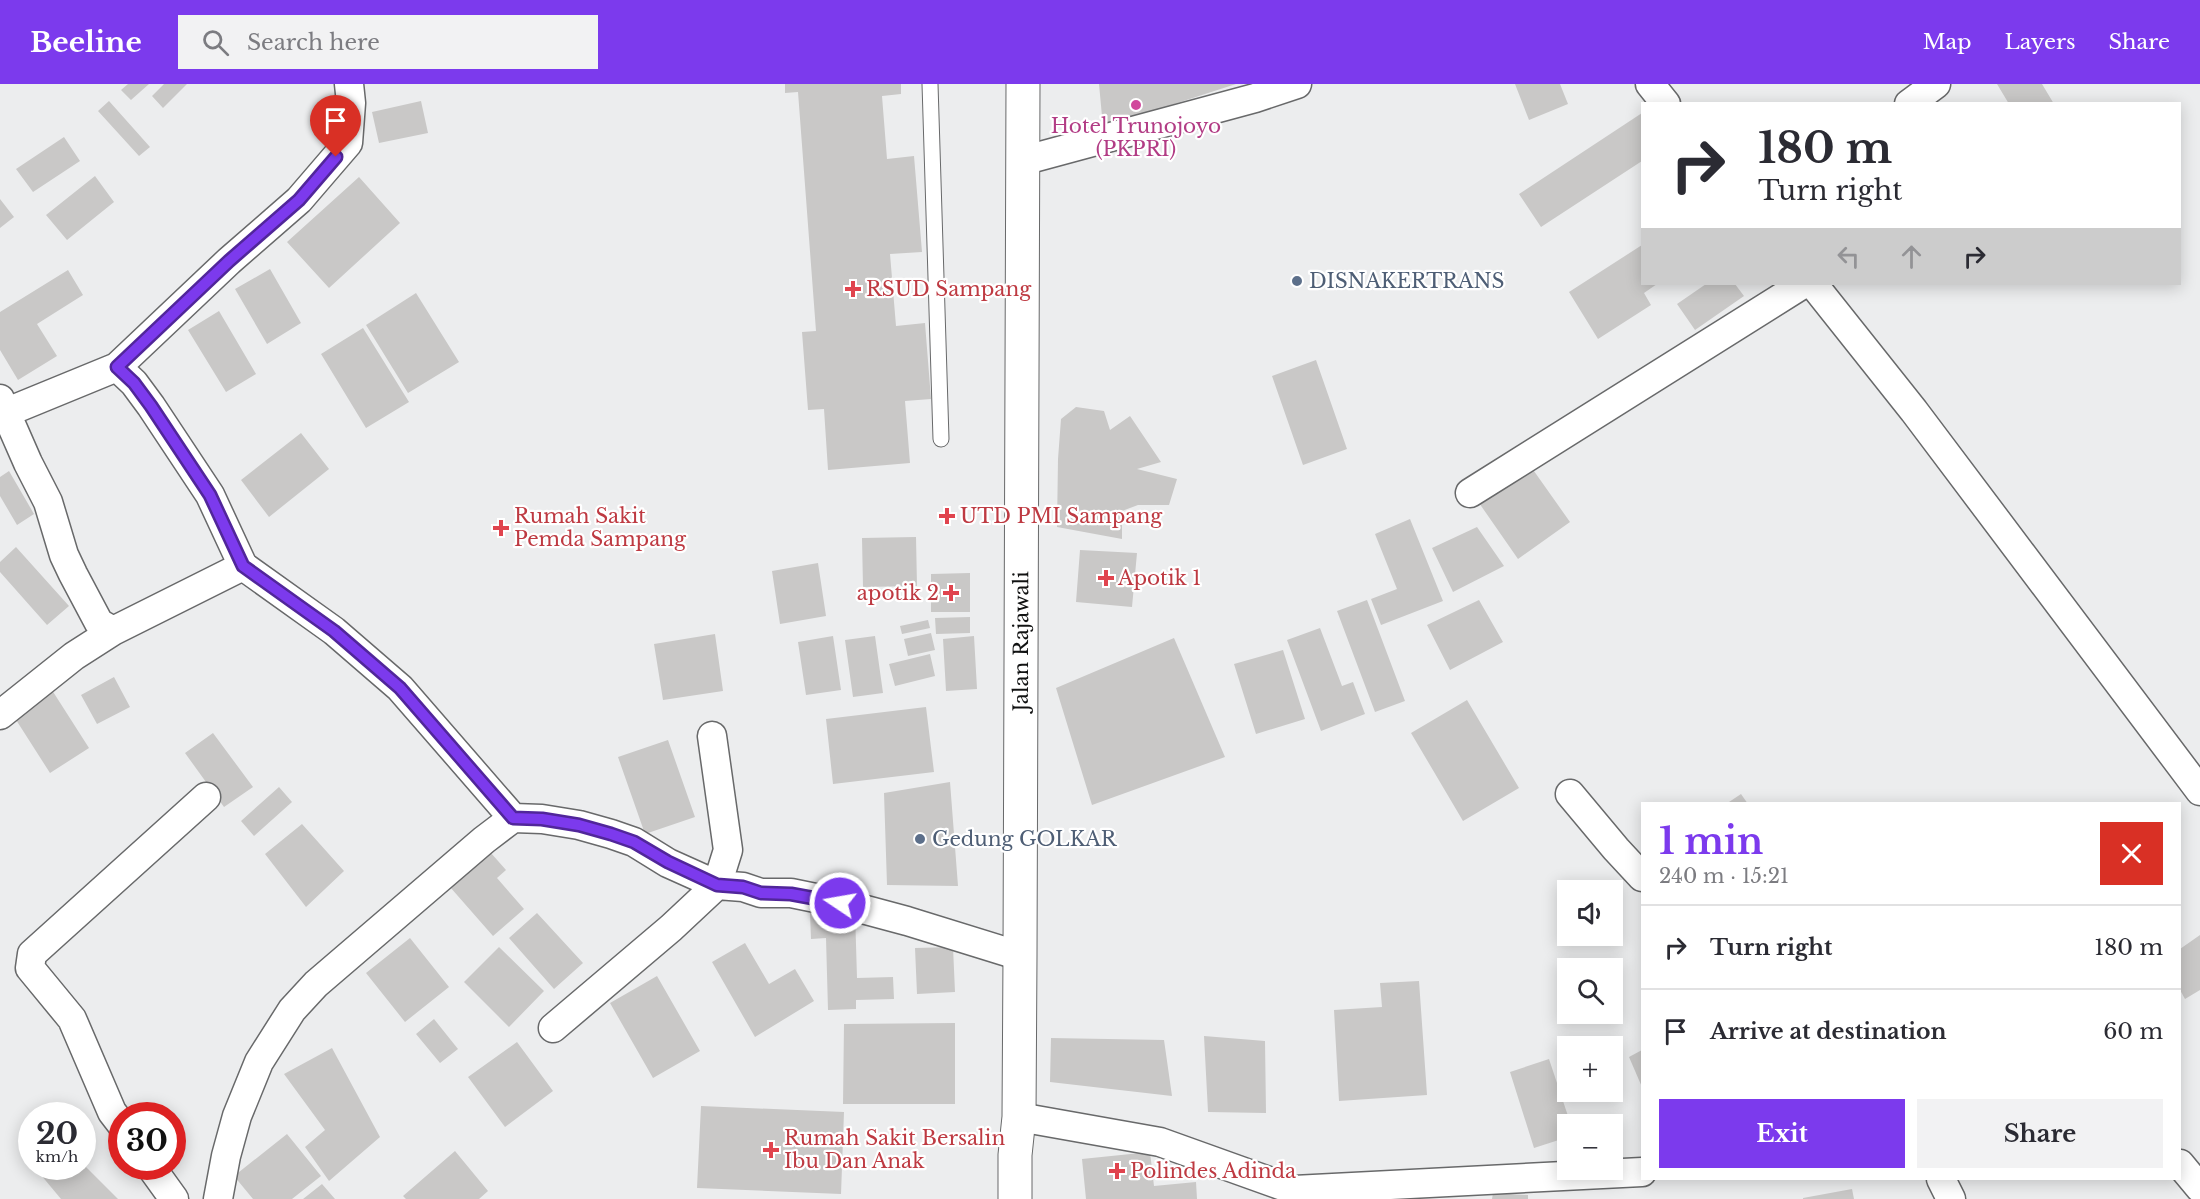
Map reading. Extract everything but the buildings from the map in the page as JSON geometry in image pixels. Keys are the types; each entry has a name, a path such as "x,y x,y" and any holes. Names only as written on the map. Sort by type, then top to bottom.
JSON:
{"street":[{"path":"113,631 99,623 69,564 48,502 2,409 117,367 229,261 299,200 348,143 351,104 349,84"},
{"name":"Jalan Rajawali","path":"1015,1199 1015,1155 1019,1117 1023,84"},
{"path":"1022,160 1255,99 1297,84"},
{"path":"1650,84 1664,102"},
{"path":"1912,102 1936,84"},
{"path":"1470,493 1801,285"},
{"path":"1814,285 1914,411 2200,791"},
{"path":"117,367 134,383 151,406 210,495 243,566 334,631 400,688 513,818"},
{"path":"0,715 74,656 113,631 243,566"},
{"path":"553,1028 671,928 717,885 728,850 712,736"},
{"path":"1570,794 1641,876"},
{"path":"108,1103 72,1019 30,968 32,954 206,797"},
{"path":"218,1199 237,1116 259,1062 292,1010 316,984 484,840 513,818 542,819 579,825 611,834 634,842 668,862 717,885 743,887 761,893 791,894 840,903 1020,956"},
{"path":"1019,1117 1160,1142 1294,1190 1542,1188 1641,1172"},
{"path":"2181,1165 2200,1188"},
{"path":"160,1180 174,1199"},
{"path":"1942,1180 1951,1199"}],"lane":[{"path":"930,84 941,439"}],"place":[{"name":"Hotel Trunojoyo (PKPRI)","path":"1136,105"},
{"name":"DISNAKERTRANS","path":"1297,281"},
{"name":"RSUD Sampang","path":"853,289"},
{"name":"UTD PMI Sampang","path":"947,516"},
{"name":"Rumah Sakit Pemda Sampang","path":"501,528"},
{"name":"Apotik 1","path":"1106,578"},
{"name":"apotik 2","path":"951,593"},
{"name":"Gedung GOLKAR","path":"920,839"},
{"name":"Rumah Sakit Bersalin Ibu Dan Anak","path":"771,1150"},
{"name":"Polindes Adinda","path":"1117,1171"}],"route":[{"path":"336,157 299,200 229,261 117,367 134,383 151,406 210,495 243,566 334,631 400,688 513,818 542,819 579,825 611,834 634,842 668,862 717,885 743,887 761,893 791,894 840,903"}]}
